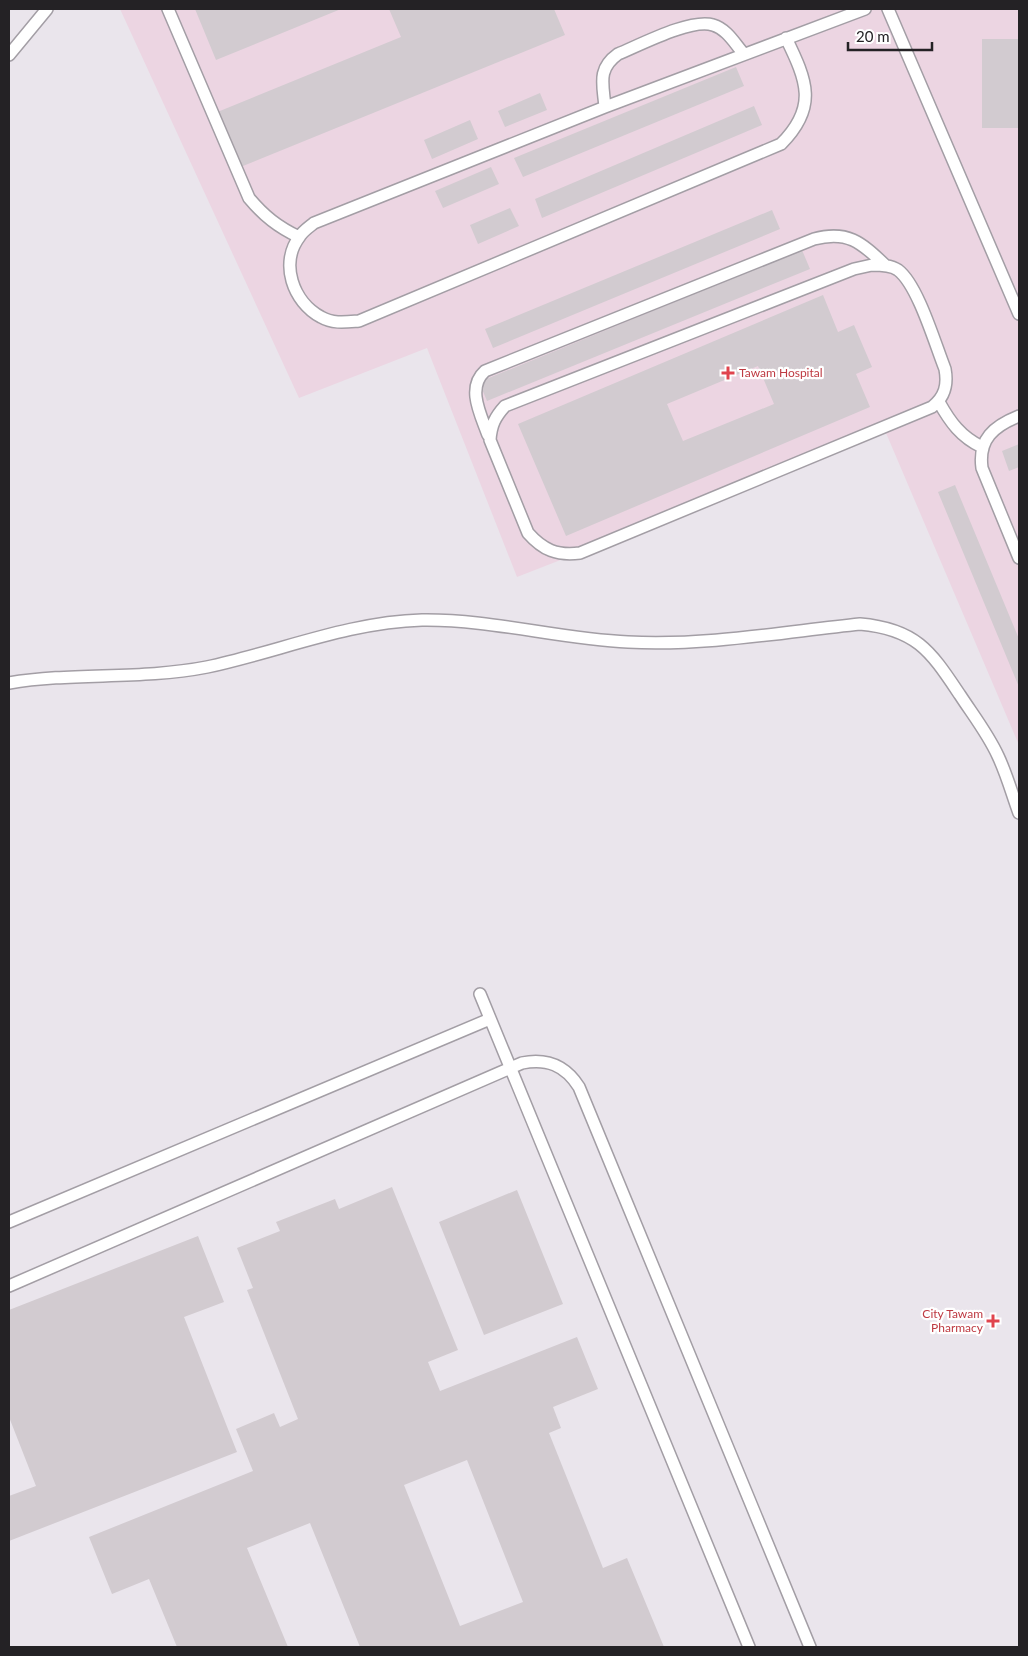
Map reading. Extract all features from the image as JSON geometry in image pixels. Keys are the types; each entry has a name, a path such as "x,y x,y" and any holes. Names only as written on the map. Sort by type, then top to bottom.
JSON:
{"lane":[{"path":"9,55 47,9"},
{"path":"168,9 249,198 262,214 279,228 299,237"},
{"path":"786,38 802,70 806,90 804,111 799,123 781,144 359,321 340,323 322,318 306,307 295,292 290,274 291,255 299,237 314,223 744,54 786,38 865,9"},
{"path":"888,9 1019,314"},
{"path":"605,108 603,70 609,60 618,54 700,24 714,25 726,32 744,54"},
{"path":"490,440 490,427 496,415 505,406 854,269 872,265 885,265 897,269 915,293 945,369 947,381 939,402 920,414 593,548 580,553 565,555 550,552 537,544 528,533 490,440 475,392 475,385 485,371 814,239 828,235 843,236 859,242 885,265"},
{"path":"939,402 957,429 968,440 982,447"},
{"path":"1019,416 998,425 991,432 982,447 982,468 1019,558"},
{"path":"9,683 50,679 148,675 206,667 342,632 384,624 422,620 506,627 588,639 670,642 729,640 860,624 877,625 910,638 926,648 939,662 988,736 1008,779 1019,813"},
{"path":"480,994 749,1647"},
{"path":"9,1222 490,1019"},
{"path":"9,1286 510,1068 536,1060 562,1067 580,1086 810,1647"}],"shaded area":[{"name":"Tawam Hospital","path":"120,9 1019,9 1019,745 886,433 517,577 427,348 299,398"}],"building":[{"path":"195,9 341,9 216,60"},
{"path":"389,9 554,9 565,35 238,168 215,113 401,37"},
{"path":"982,39 1019,39 1019,128 982,128"},
{"path":"736,67 744,86 523,177 514,158"},
{"path":"540,93 547,110 505,127 498,111"},
{"path":"754,106 762,125 542,218 535,199"},
{"path":"470,120 478,139 432,159 424,140"},
{"path":"491,167 499,184 443,208 435,191"},
{"path":"510,208 519,226 478,244 470,225"},
{"path":"772,210 780,229 493,348 485,329"},
{"path":"802,250 810,269 487,401 479,382"},
{"path":"823,295 838,332 854,325 872,367 856,374 870,407 566,536 518,424","holes":["758,366 774,404 683,441 667,404"]},
{"path":"1019,444 1019,467 1009,471 1002,451"},
{"path":"955,485 1019,639 1019,687 938,492"},
{"path":"392,1187 458,1350 428,1362 440,1391 577,1337 598,1389 553,1407 561,1428 549,1433 603,1568 627,1558 664,1647 360,1647 310,1523 247,1548 288,1647 177,1647 149,1579 112,1594 89,1537 253,1471 236,1429 274,1413 280,1427 298,1419 247,1290 253,1288 237,1248 280,1231 276,1222 335,1199 339,1209","holes":["467,1460 523,1602 460,1626 404,1485"]},
{"path":"517,1190 563,1304 484,1335 439,1222"},
{"path":"198,1236 224,1302 184,1317 237,1452 9,1541 9,1496 36,1486 9,1417 9,1310"}],"place":[{"name":"Tawam Hospital","path":"728,373"},
{"name":"City Tawam Pharmacy","path":"993,1321"}]}
